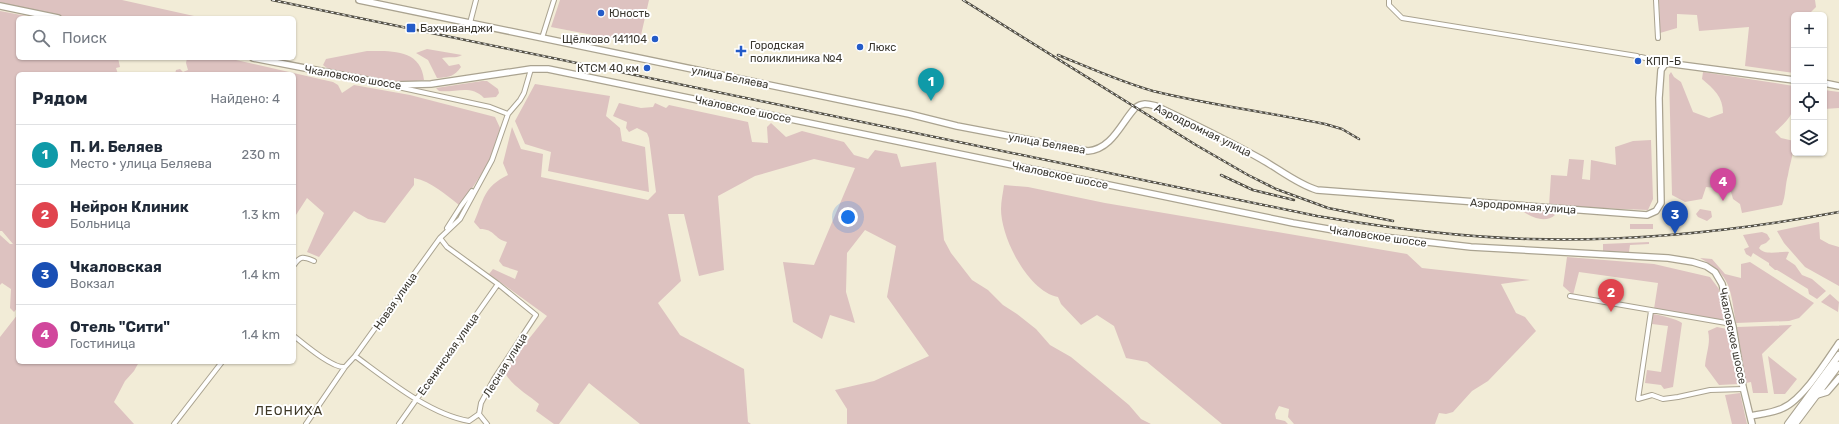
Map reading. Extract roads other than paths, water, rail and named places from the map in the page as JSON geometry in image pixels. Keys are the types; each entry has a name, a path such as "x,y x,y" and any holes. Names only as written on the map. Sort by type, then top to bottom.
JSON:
{"main road":[{"path":"1788,424 1839,355"},
{"path":"1795,424 1839,365"}],"street":[{"name":"улица Беляева","path":"359,0 908,114 957,126 1088,151 1101,148 1113,137 1133,110"},
{"path":"470,24 476,0"},
{"path":"542,38 554,0"},
{"path":"1389,0 1389,5 1402,18 1639,56 1666,63 1791,80"},
{"path":"1656,0 1658,38"},
{"path":"0,6 48,16"},
{"name":"Чкаловское шоссе","path":"263,60 393,85 431,84 531,69 548,69 1293,223 1357,234 1508,250 1661,257 1687,260 1706,266 1719,277 1722,284 1732,324 1752,424"},
{"name":"Аэродромная улица","path":"1133,110 1143,104 1156,106 1241,148 1305,186 1317,190 1647,215 1656,211 1661,203 1659,98 1661,70 1666,63"},
{"path":"393,85 490,107 508,114 524,93 531,69"},
{"path":"430,94 431,84"},
{"path":"1827,84 1839,86"},
{"name":"Новая улица","path":"306,424 345,367 355,356 440,238 460,219 478,183 492,160 508,114"},
{"path":"440,238 447,247 498,284"},
{"path":"296,262 300,257 304,256 314,261"},
{"name":"Лесная улица","path":"480,414 481,403 494,379 536,318 535,313 498,284"},
{"name":"Есенинская улица","path":"399,424 498,284"},
{"path":"1570,296 1732,324"},
{"path":"1651,311 1638,399 1652,395 1663,399 1678,398 1710,390 1744,389 1754,412 1759,414"},
{"path":"296,337 338,367 345,367"},
{"path":"1750,416 1779,410 1792,402 1801,394 1839,343"},
{"path":"355,356 416,400 460,420 469,421 480,414 487,424"},
{"path":"174,424 220,364"},
{"path":"1817,395 1827,392 1839,378"},
{"path":"1752,424 1759,414"}],"railway":[{"path":"272,0 1317,216 1397,228 1503,238 1608,239 1724,230 1839,212"},
{"path":"963,0 1196,145 1248,175 1276,189 1328,208 1393,221"},
{"path":"1058,55 1117,79 1153,91 1325,124 1342,129 1359,139"},
{"path":"1221,175 1253,190 1294,200"}],"place":[{"name":"Юность","path":"601,13"},
{"name":"Бахчиванджи","path":"411,28"},
{"name":"Щёлково 141104","path":"655,39"},
{"name":"Люкс","path":"860,47"},
{"name":"Городская поликлиника №4","path":"741,51"},
{"name":"КПП-Б","path":"1638,61"},
{"name":"КТСМ 40 км","path":"647,68"},
{"name":"П. И. Беляев","path":"931,101"},
{"name":"Отель \"Сити\"","path":"1723,201"},
{"name":"Чкаловская","path":"1675,234"},
{"name":"Нейрон Клиник","path":"1611,312"}],"district":[{"name":"ЛЕОНИХА","path":"289,410"}]}
